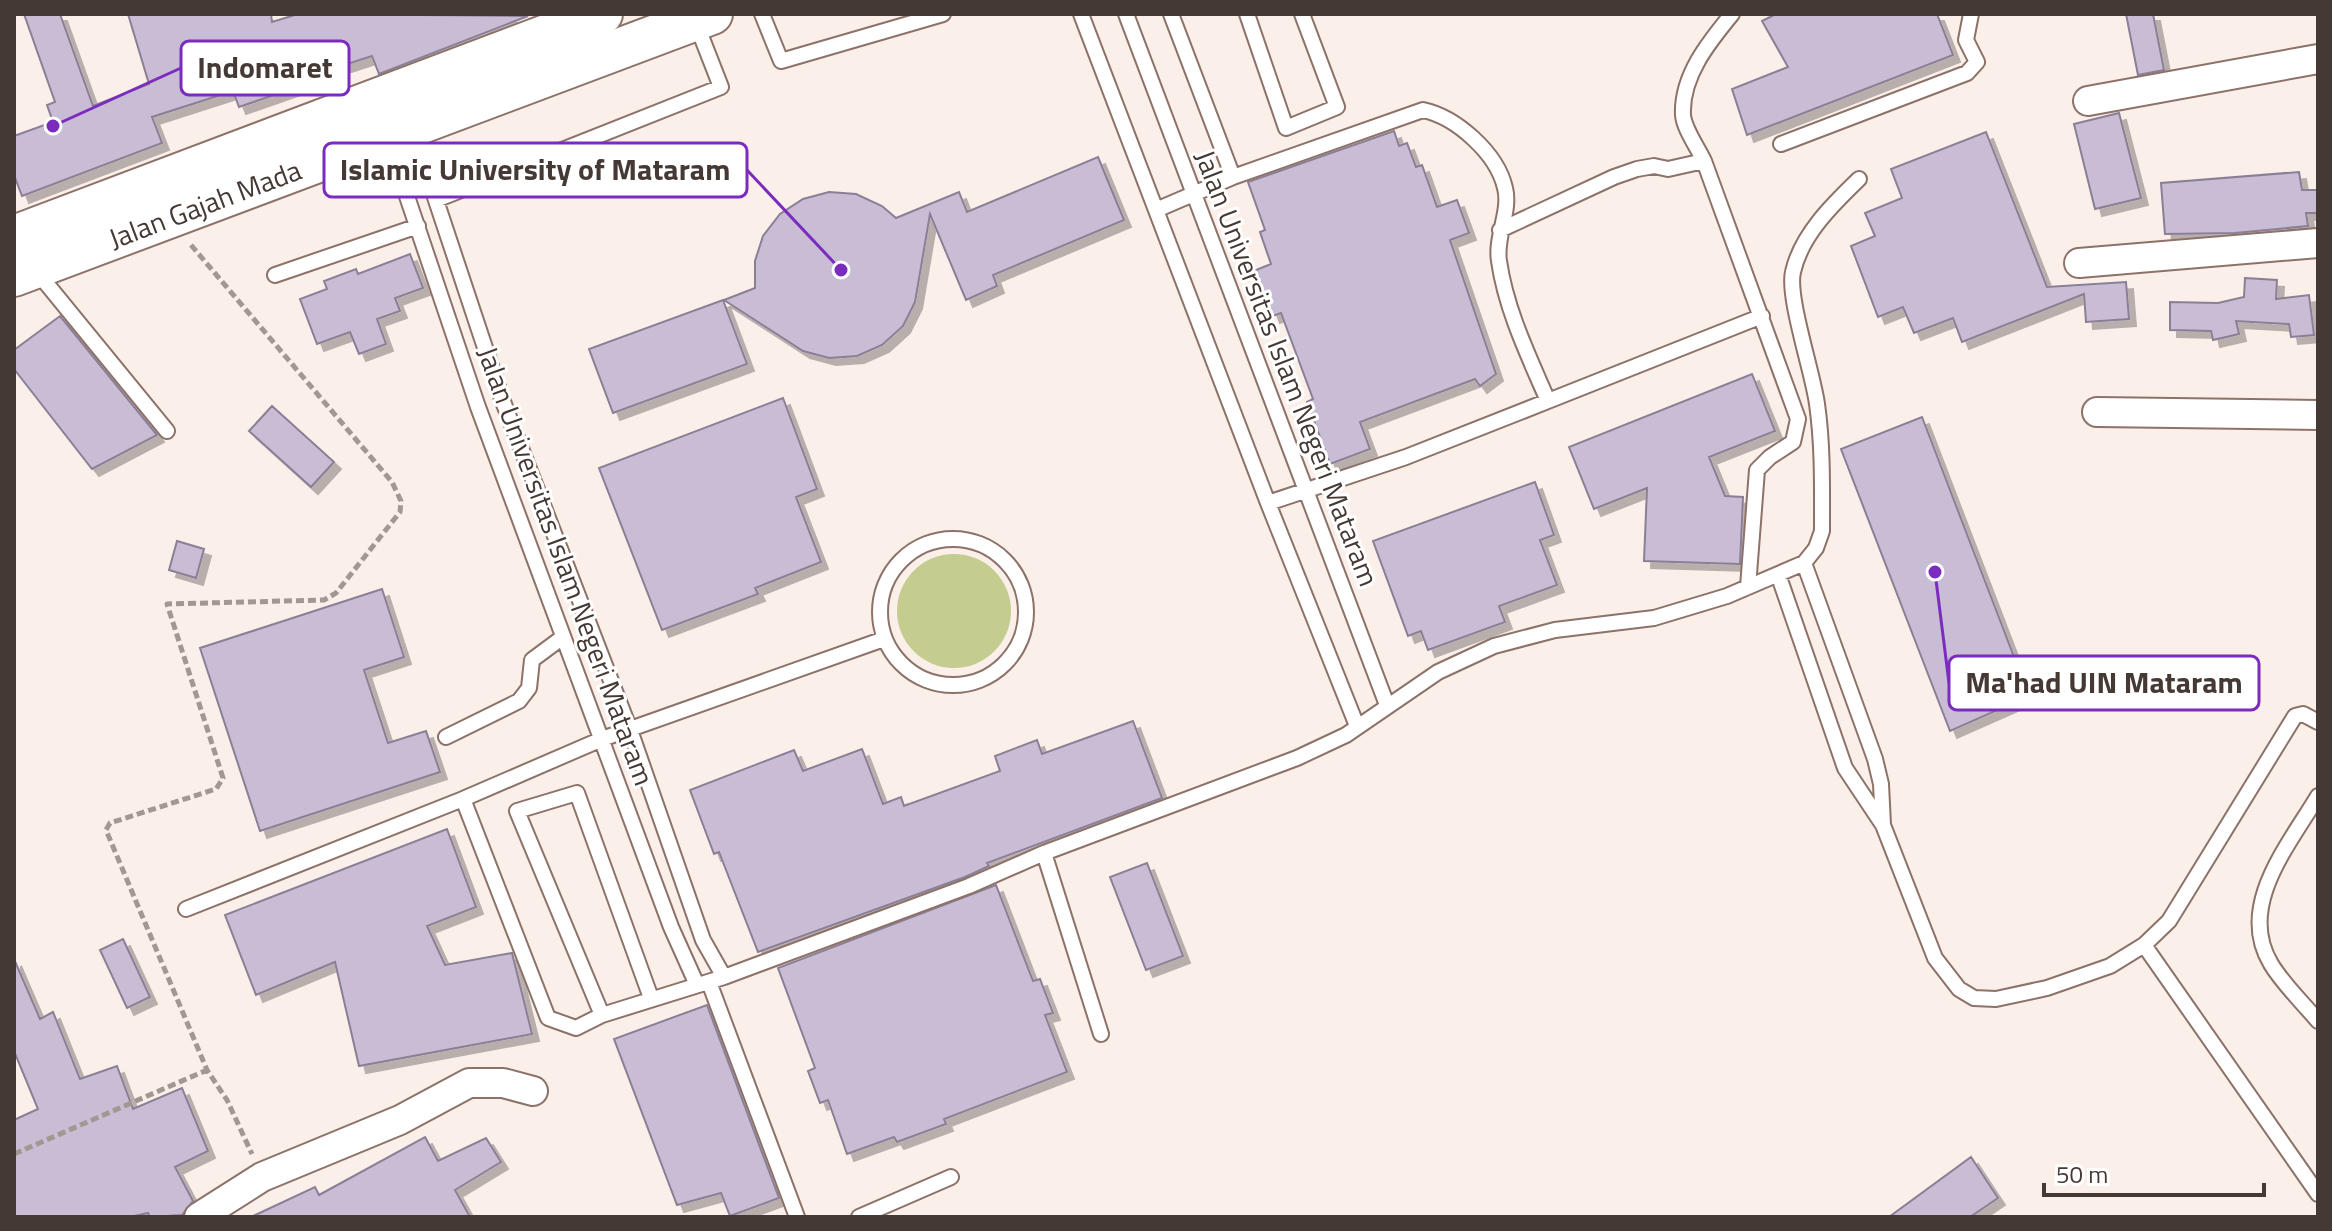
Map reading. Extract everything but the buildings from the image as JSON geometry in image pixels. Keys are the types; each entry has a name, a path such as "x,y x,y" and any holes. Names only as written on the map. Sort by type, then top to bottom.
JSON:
{"main road":[{"name":"Jalan Gajah Mada","path":"162,200 238,154 602,14"},
{"name":"Jalan Gajah Mada","path":"21,261 162,200 399,131 703,17"}],"street":[{"path":"2088,101 2318,59"},
{"path":"2079,263 2318,243"},
{"path":"2097,412 2318,415"},
{"path":"199,1217 262,1177 400,1120 469,1083 503,1083 533,1091"}],"lane":[{"path":"762,14 781,61 943,14"},
{"path":"1081,14 1357,726"},
{"name":"Jalan Universitas Islam Negeri Mataram","path":"1126,14 1387,705"},
{"path":"1171,14 1233,177"},
{"path":"1247,14 1286,128 1337,107 1302,14"},
{"path":"1732,14 1707,44 1687,84 1683,117 1704,161 1798,419 1793,442 1757,470 1748,587"},
{"path":"1781,144 1967,73 1977,62 1966,40 1971,14"},
{"path":"436,200 721,87 703,17"},
{"path":"1156,210 1233,177 1423,110 1440,114 1462,129 1491,159 1506,188 1498,259 1548,401"},
{"name":"Jalan Universitas Islam Negeri Mataram","path":"399,131 436,200 502,399 630,730 703,940 710,981"},
{"name":"Jalan Universitas Islam Negeri Mataram","path":"399,131 418,226 478,407 671,927 710,981"},
{"path":"1500,230 1637,169 1654,166 1668,169 1704,161"},
{"path":"463,799 548,1018 576,1028 602,1015 710,981 969,886 1044,853 1297,758 1357,726 1438,672 1494,646 1555,630 1654,618 1748,587 1804,563 1816,548 1822,531 1821,445 1817,402 1793,296 1792,274 1801,250 1820,221 1859,179"},
{"path":"275,275 418,226"},
{"path":"21,261 167,431"},
{"path":"1268,503 1406,457 1762,316"},
{"path":"943,539 965,539 989,548 1009,564 1022,586 1027,612 1023,637 1010,659 991,676 967,685 941,685 917,677 897,661 884,639 879,617 881,595 889,574 903,557 921,545 943,539"},
{"path":"1804,563 1875,759 1881,784 1883,825"},
{"path":"1778,574 1845,768 1883,825 1935,958 1959,989 1974,998 1996,999 2047,988 2110,966 2144,945 2169,921 2295,716 2303,714 2318,722"},
{"path":"446,737 519,701 529,688 532,660 563,637"},
{"path":"186,909 463,799 602,739 884,639"},
{"path":"602,1015 517,811 577,793 651,998"},
{"path":"2318,796 2271,876 2258,913 2260,933 2270,963 2318,1021"},
{"path":"1044,853 1101,1034"},
{"path":"2144,945 2318,1194"},
{"path":"710,981 797,1217"},
{"path":"859,1217 951,1177"}],"path":[{"path":"162,200 392,482 401,501 400,512 336,593 324,600 174,602 166,606 223,778 216,789 110,823 106,830 207,1070 227,1100 262,1177"},
{"path":"14,1154 207,1070"}],"green space":[{"path":"954,554 976,559 994,571 1006,589 1011,611 1006,633 994,651 976,663 954,668 932,663 914,651 902,633 897,611 902,589 914,571 932,559"}],"place":[{"name":"Indomaret","path":"53,126"},
{"name":"Islamic University of Mataram","path":"841,270"},
{"name":"Ma'had UIN Mataram","path":"1935,572"}]}
